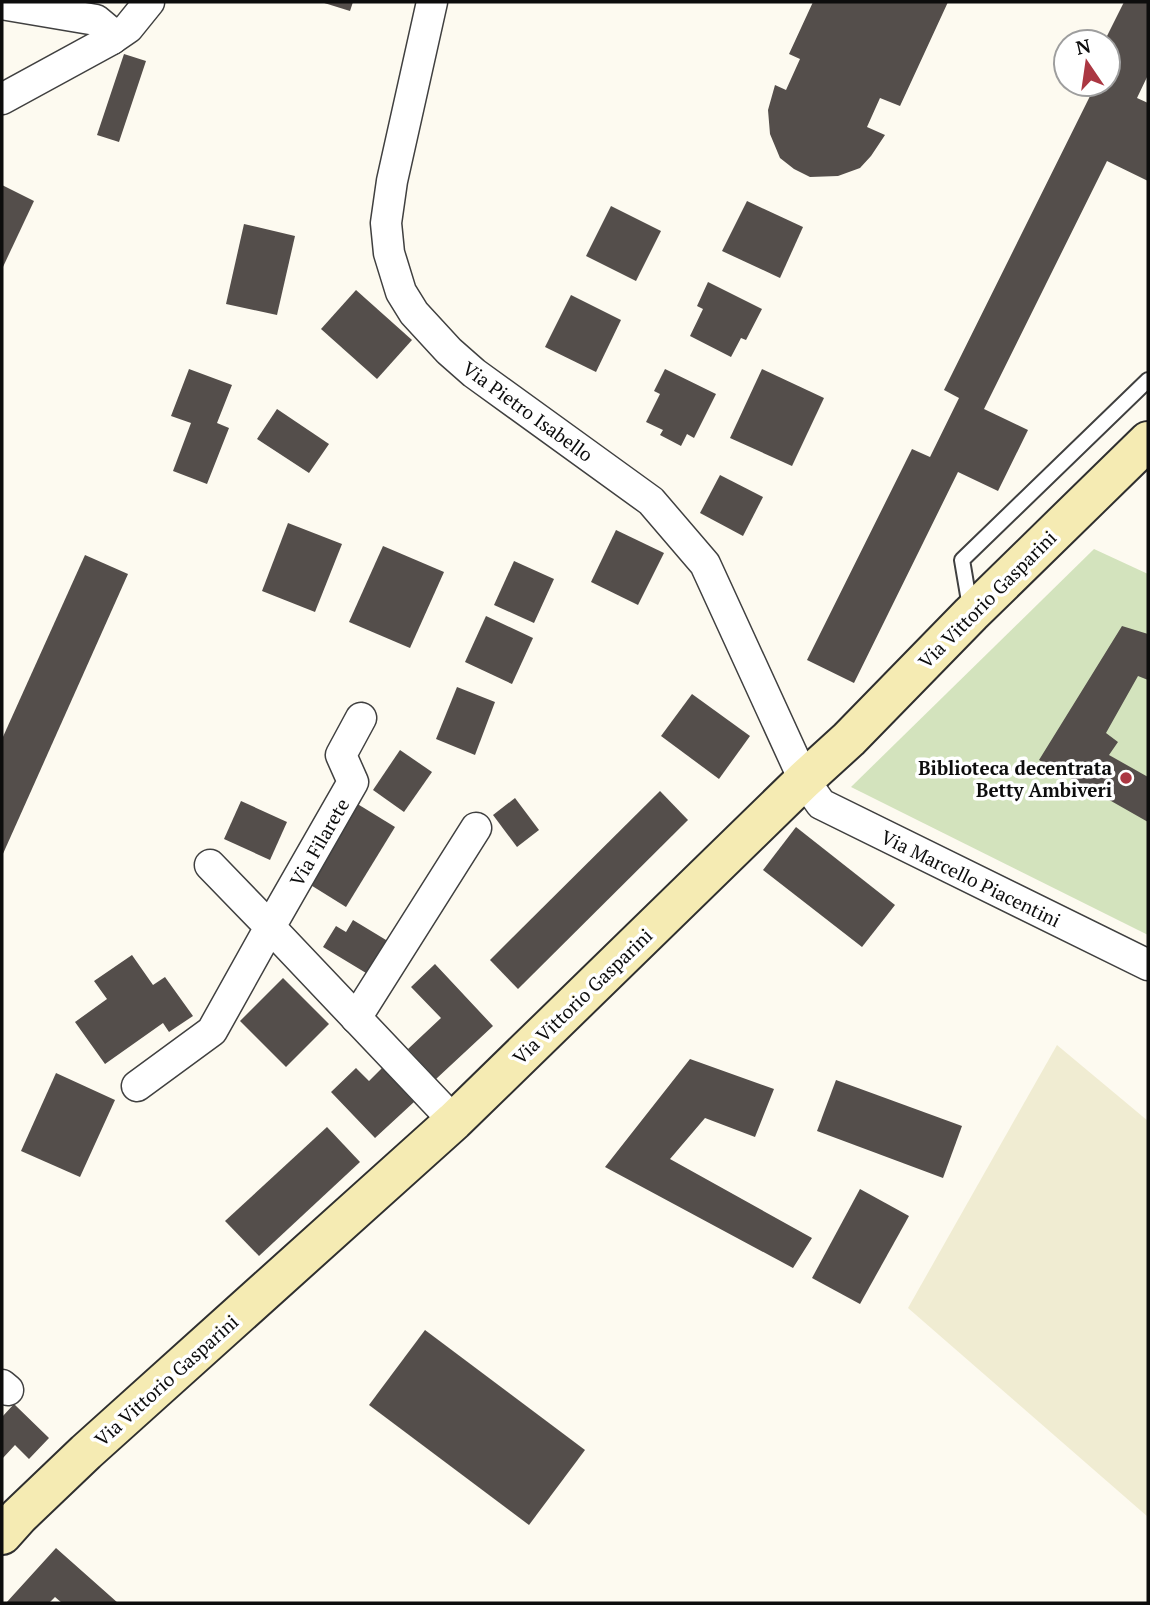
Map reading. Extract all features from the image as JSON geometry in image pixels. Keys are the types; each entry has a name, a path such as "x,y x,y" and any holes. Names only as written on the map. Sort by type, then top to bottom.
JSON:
{"street":[{"path":"2,99 112,39 128,28 149,2"},
{"name":"Via Pietro Isabello","path":"432,2 392,181 386,223 389,253 401,292 414,313 449,351 474,373 651,501 705,564 804,780"},
{"path":"2,4 96,20 108,30 112,39"},
{"name":"Via Vittorio Gasparini","path":"2,1535 86,1452 454,1121 849,739 971,614 1148,441"},
{"name":"Via Filarete","path":"137,1086 212,1031 354,782 341,755 361,718"},
{"name":"Via Marcello Piacentini","path":"804,780 821,804 1148,965"},
{"path":"356,1018 476,828"},
{"path":"210,865 454,1121"}],"lane":[{"path":"971,614 962,560 1148,380"}],"shaded area":[{"path":"1057,1045 1148,1121 1148,1517 908,1308"}],"green space":[{"path":"1094,549 1148,574 1148,935 851,787"}],"building":[{"path":"321,2 353,2 350,11"},
{"path":"813,2 948,2 900,106 880,98 867,127 885,135 860,168 838,176 810,177 794,169 780,158 770,134 768,110 775,85 786,90 800,59 789,54"},
{"path":"1124,2 1148,2 1148,75 1137,98 1148,103 1148,181 1107,161 984,409 1028,430 998,491 958,472 854,683 807,660 912,449 930,457 959,398 944,390 1089,98 1122,98 1122,28 1111,28"},
{"path":"124,54 146,61 119,142 97,135"},
{"path":"2,185 34,201 2,269"},
{"path":"747,201 803,227 780,278 722,251"},
{"path":"611,206 661,231 636,281 586,256"},
{"path":"244,224 295,236 277,315 226,304"},
{"path":"708,282 762,309 746,340 741,338 731,357 690,336 703,309 697,306"},
{"path":"356,290 412,340 377,379 321,329"},
{"path":"571,295 621,320 596,372 545,347"},
{"path":"189,369 232,385 217,423 229,428 207,484 173,471 191,423 171,416"},
{"path":"665,369 716,394 694,438 687,434 681,446 660,435 663,430 646,422 660,394 654,391"},
{"path":"762,369 824,398 792,466 730,438"},
{"path":"277,409 329,444 309,473 257,439"},
{"path":"720,475 763,497 743,536 700,513"},
{"path":"288,523 342,544 315,612 262,591"},
{"path":"616,530 664,553 638,605 591,582"},
{"path":"383,546 444,572 410,648 349,622"},
{"path":"85,555 128,574 2,856 2,739"},
{"path":"514,561 554,579 534,623 494,605"},
{"path":"486,616 533,638 512,684 465,662"},
{"path":"1122,626 1148,634 1148,680 1138,676 1106,733 1118,742 1109,755 1148,777 1148,822 1039,760"},
{"path":"457,687 495,702 475,755 436,739"},
{"path":"692,694 750,736 719,779 661,736"},
{"path":"400,750 432,772 404,812 373,790"},
{"path":"660,791 688,820 518,989 490,960"},
{"path":"515,798 539,830 517,847 493,815"},
{"path":"351,800 395,827 346,907 301,879"},
{"path":"241,801 287,822 270,860 224,839"},
{"path":"796,827 895,905 862,947 763,870"},
{"path":"353,920 391,943 371,976 323,947 336,926 346,932"},
{"path":"132,955 153,985 165,977 193,1016 169,1032 163,1023 105,1064 75,1022 107,999 94,981"},
{"path":"435,964 493,1026 436,1079 408,1049 441,1018 411,987"},
{"path":"283,978 329,1024 286,1067 240,1021"},
{"path":"690,1059 774,1089 755,1137 705,1118 670,1159 812,1238 793,1268 605,1167"},
{"path":"356,1068 369,1081 382,1068 414,1102 375,1138 331,1092"},
{"path":"56,1073 115,1100 80,1177 21,1151"},
{"path":"836,1080 962,1126 943,1178 817,1131"},
{"path":"327,1127 360,1162 259,1256 225,1221"},
{"path":"860,1189 909,1216 860,1304 812,1278"},
{"path":"425,1330 585,1450 529,1525 369,1405"},
{"path":"14,1404 49,1438 29,1459 15,1445 2,1459 2,1417"},
{"path":"56,1548 118,1603 62,1603 55,1597 49,1603 6,1603"}],"place":[{"name":"Biblioteca decentrata Betty Ambiveri","path":"1126,778"}]}
